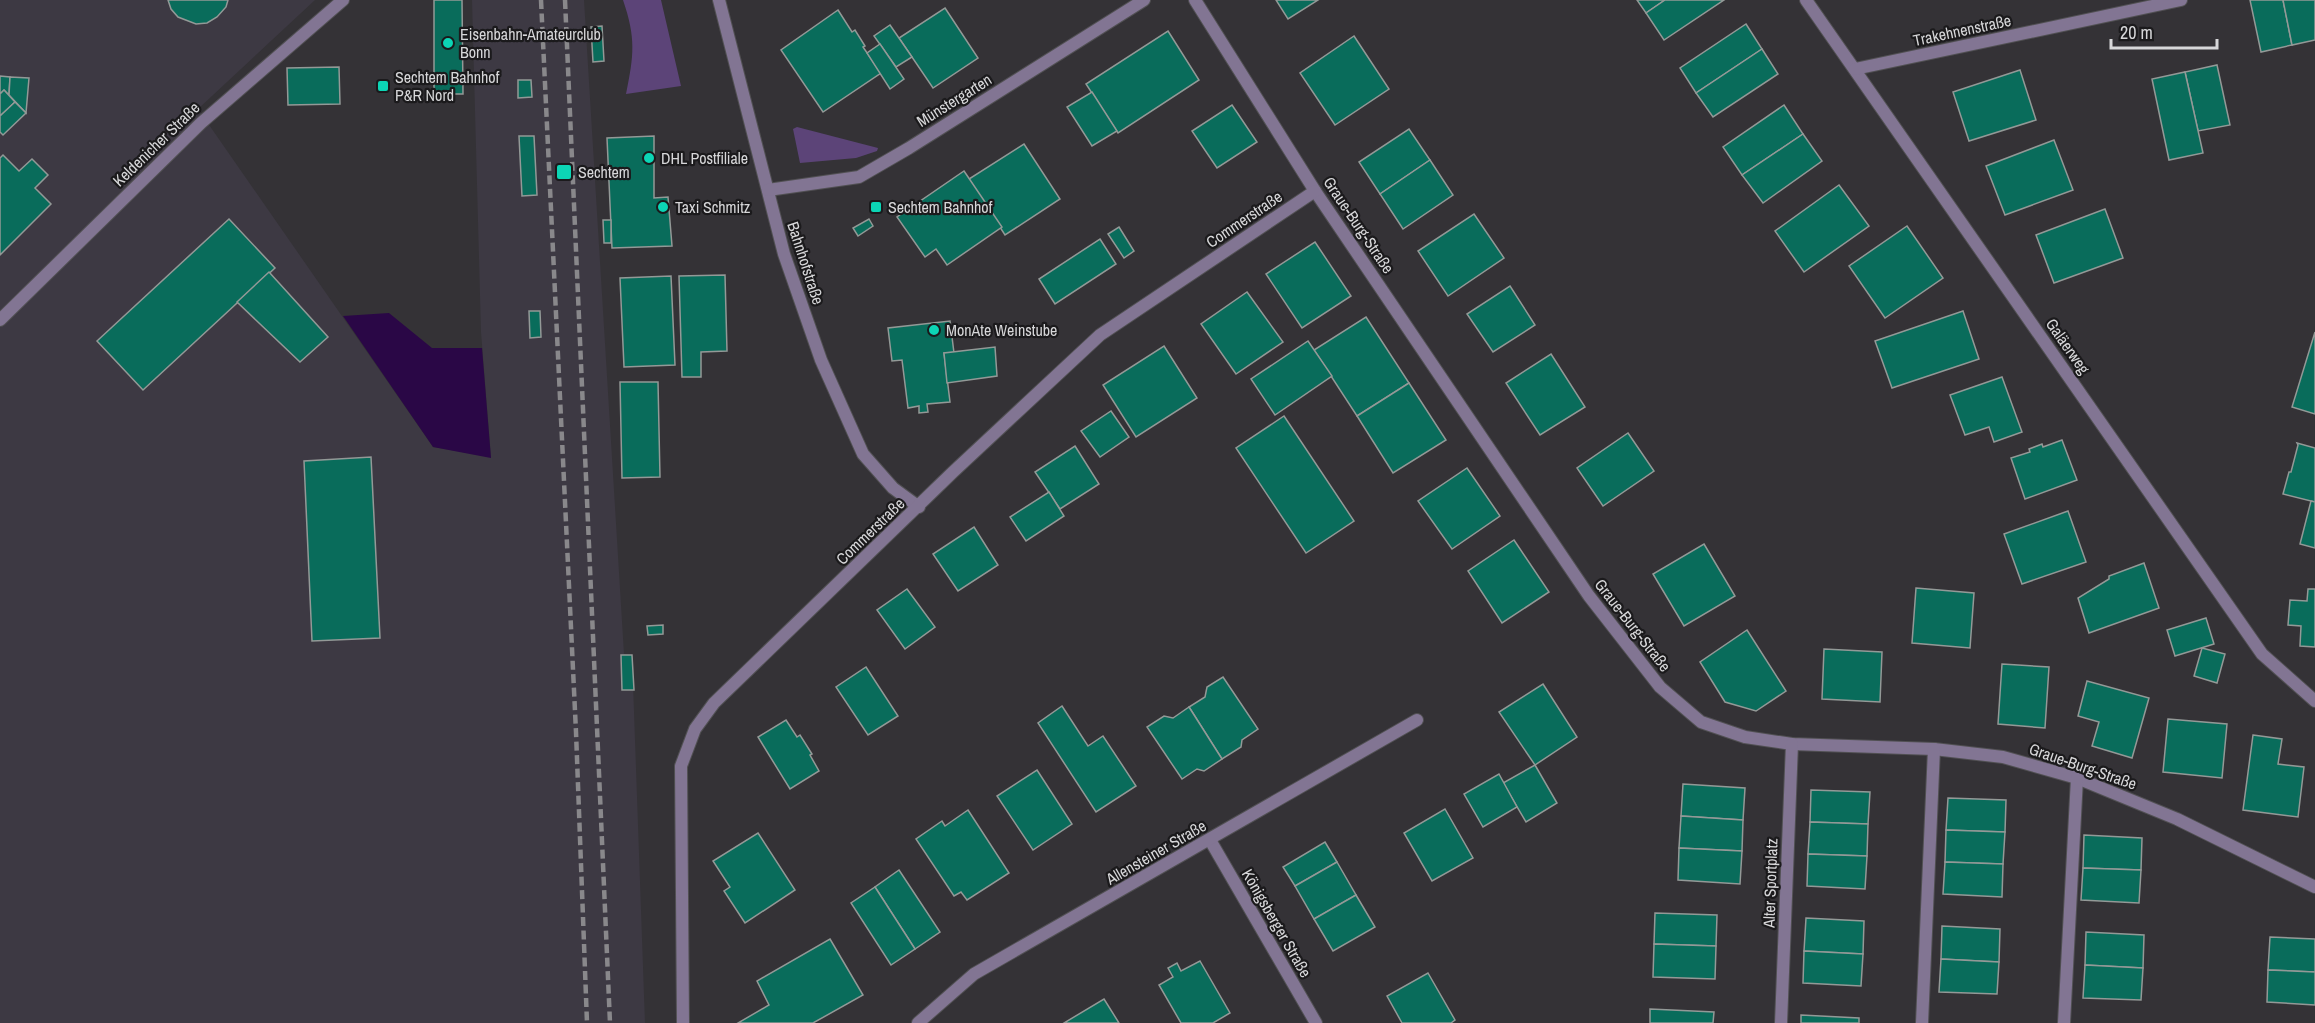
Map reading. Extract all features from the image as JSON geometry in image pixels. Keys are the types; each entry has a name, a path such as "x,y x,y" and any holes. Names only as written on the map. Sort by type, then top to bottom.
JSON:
{"street":[{"name":"Keldenicher Straße","path":"0,320 201,123 343,0"},
{"name":"Bahnhofstraße","path":"719,0 784,254 818,350 863,454 893,489 919,507"},
{"name":"Münstergarten","path":"768,190 859,177 1144,0"},
{"name":"Graue-Burg-Straße","path":"1195,0 1315,191 1589,596 1660,687 1701,722 1745,737 1792,744 1934,749 2003,757 2077,778 2177,819 2315,887"},
{"name":"Galäerweg","path":"1806,0 2262,654 2315,701"},
{"name":"Trakehnenstraße","path":"1856,69 2181,0"},
{"name":"Commerstraße","path":"683,1023 681,766 695,729 714,703 1100,335 1315,191"},
{"name":"Allensteiner Straße","path":"918,1023 974,974 1417,720"},
{"name":"Alter Sportplatz","path":"1780,1023 1792,744"},
{"path":"1922,1023 1934,749"},
{"path":"2064,1023 2077,778"},
{"name":"Königsberger Straße","path":"1210,840 1316,1023"}],"shaded area":[{"path":"0,0 315,0 198,109 433,447 491,457 481,332 472,0 584,0 624,654 632,655 645,1023 0,1023"},
{"path":"623,0 661,0 681,86 626,94 631,68 632,36"},
{"path":"797,127 878,148 877,151 856,158 800,163 793,129"},
{"path":"389,313 432,348 482,348 491,458 433,447 343,316"}],"building":[{"path":"168,0 228,0 226,7 217,17 207,23 196,24 178,17 171,9"},
{"name":"Eisenbahn-Amateurclub Bonn","path":"434,0 462,0 463,94 434,94"},
{"path":"1276,0 1318,0 1288,19"},
{"path":"1637,0 1665,0 1646,13"},
{"path":"1665,0 1724,0 1664,40 1646,13"},
{"path":"2250,0 2283,0 2292,45 2261,52"},
{"path":"2283,0 2315,0 2315,40 2292,45"},
{"path":"945,8 978,58 933,88 899,38"},
{"path":"838,10 852,32 855,30 865,46 863,47 881,73 823,112 781,50"},
{"path":"1746,24 1762,49 1696,93 1680,68"},
{"path":"890,25 912,57 896,67 874,36"},
{"path":"602,26 604,61 593,62 591,27"},
{"path":"1168,31 1199,80 1118,133 1086,84"},
{"path":"1354,36 1389,89 1335,125 1300,73"},
{"path":"880,44 904,79 890,89 867,53"},
{"path":"1762,49 1778,74 1713,117 1696,93"},
{"path":"2217,65 2230,125 2198,131 2185,72"},
{"path":"339,67 340,104 288,105 287,68"},
{"path":"2020,70 2036,120 1969,141 1953,92"},
{"path":"2185,72 2203,153 2169,160 2152,79"},
{"path":"0,76 10,77 9,95 4,90 0,94"},
{"path":"10,77 29,78 26,113 9,95"},
{"path":"518,80 531,80 532,97 518,98"},
{"path":"4,90 15,102 0,116 0,94"},
{"path":"1092,92 1117,131 1092,146 1067,107"},
{"path":"15,102 26,113 3,135 0,132 0,116"},
{"path":"1232,105 1257,142 1217,168 1192,131"},
{"path":"1784,105 1803,134 1742,175 1723,147"},
{"path":"1409,129 1430,160 1380,194 1359,162"},
{"path":"1803,134 1822,161 1763,203 1742,175"},
{"path":"519,136 534,136 537,195 522,196"},
{"path":"654,136 654,198 668,197 672,246 612,248 607,138"},
{"path":"2054,140 2073,190 2005,215 1986,166"},
{"path":"1024,144 1060,199 1005,235 969,179"},
{"path":"3,155 19,171 32,159 48,175 35,188 51,204 0,255 0,158"},
{"path":"1430,160 1453,195 1403,229 1380,194"},
{"path":"964,171 1002,227 947,265 936,249 925,257 897,217"},
{"path":"1839,185 1869,226 1804,272 1775,231"},
{"path":"2105,209 2123,258 2054,283 2036,235"},
{"path":"1474,214 1504,258 1448,296 1418,251"},
{"path":"229,219 275,268 143,390 97,341"},
{"path":"869,219 873,226 858,236 853,228"},
{"path":"603,220 611,220 611,243 604,243"},
{"path":"1907,226 1943,278 1885,318 1849,266"},
{"path":"1119,227 1134,251 1124,258 1108,234"},
{"path":"1100,239 1116,264 1055,304 1039,279"},
{"path":"1315,242 1351,296 1302,328 1266,274"},
{"path":"269,272 328,337 300,362 237,302"},
{"path":"725,275 727,351 701,352 701,377 682,377 679,276"},
{"path":"671,276 675,365 624,367 620,278"},
{"path":"1510,286 1535,325 1493,352 1467,314"},
{"path":"1247,292 1283,342 1236,374 1201,324"},
{"path":"529,311 540,311 541,337 530,338"},
{"path":"1963,311 1979,359 1892,388 1875,341"},
{"path":"1366,317 1409,383 1357,416 1314,350"},
{"path":"950,321 954,353 944,353 950,402 927,404 928,412 919,413 919,406 908,408 902,360 892,361 888,328"},
{"path":"2315,332 2315,414 2292,407"},
{"path":"1308,341 1332,376 1275,415 1251,379"},
{"path":"1164,346 1197,398 1136,437 1103,385"},
{"path":"995,347 997,376 947,383 944,353"},
{"path":"1551,354 1585,407 1540,435 1506,383"},
{"path":"2002,377 2022,432 1994,442 1989,427 1965,435 1950,395"},
{"path":"620,382 658,382 660,477 622,478"},
{"path":"1409,383 1446,440 1393,473 1357,416"},
{"path":"1111,411 1129,437 1100,457 1081,431"},
{"path":"1284,416 1354,521 1306,553 1236,448"},
{"path":"1628,433 1654,471 1603,506 1577,468"},
{"path":"2062,440 2077,480 2025,499 2011,458 2030,452 2029,449 2042,444 2043,447"},
{"path":"2297,443 2315,448 2315,502 2283,494 2289,472 2291,472"},
{"path":"1075,446 1099,484 1060,509 1035,472"},
{"path":"371,457 380,638 312,641 304,461"},
{"path":"1467,468 1500,516 1452,549 1418,501"},
{"path":"1049,492 1064,516 1026,541 1010,517"},
{"path":"2311,501 2315,502 2315,548 2300,544"},
{"path":"2068,511 2086,562 2022,584 2004,534"},
{"path":"974,527 998,565 958,591 933,554"},
{"path":"1514,540 1549,592 1502,623 1468,571"},
{"path":"1704,544 1735,596 1684,626 1653,574"},
{"path":"2144,563 2159,608 2089,633 2078,598 2109,579 2109,576"},
{"path":"1916,588 1974,593 1970,648 1912,643"},
{"path":"907,589 935,627 905,649 877,610"},
{"path":"2308,589 2315,589 2315,647 2300,646 2301,626 2288,625 2290,600 2307,601"},
{"path":"2206,618 2214,644 2175,656 2167,630"},
{"path":"663,625 663,634 648,635 647,626"},
{"path":"1747,630 1786,691 1756,711 1725,702 1700,662"},
{"path":"2202,648 2225,654 2217,683 2194,676"},
{"path":"1824,649 1882,652 1880,702 1822,699"},
{"path":"621,655 632,655 634,690 622,690"},
{"path":"2002,664 2049,667 2045,728 1998,724"},
{"path":"866,667 898,716 868,735 836,687"},
{"path":"1223,677 1258,729 1242,740 1241,747 1222,759 1189,707 1205,697 1207,687"},
{"path":"2087,681 2149,698 2132,758 2092,746 2099,722 2078,716"},
{"path":"1543,684 1577,737 1535,765 1499,712"},
{"path":"1062,706 1088,746 1103,736 1136,786 1096,812 1038,723"},
{"path":"1189,707 1222,759 1204,771 1197,769 1182,779 1147,727 1164,716 1173,718"},
{"path":"2168,719 2227,724 2222,778 2163,772"},
{"path":"786,720 797,737 800,735 819,771 790,789 758,737"},
{"path":"2253,735 2282,739 2278,764 2304,767 2298,817 2243,810"},
{"path":"1535,765 1557,803 1526,822 1503,783"},
{"path":"1037,770 1072,824 1033,850 997,796"},
{"path":"1499,774 1517,807 1483,827 1464,794"},
{"path":"1683,784 1745,788 1743,820 1681,816"},
{"path":"1811,790 1870,792 1868,824 1810,822"},
{"path":"1948,798 2006,800 2005,832 1946,830"},
{"path":"1445,809 1473,858 1432,881 1404,833"},
{"path":"968,810 1009,873 967,900 961,892 954,896 916,839 942,821 945,826"},
{"path":"1681,816 1743,820 1742,851 1679,848"},
{"path":"1810,822 1868,824 1867,856 1808,854"},
{"path":"1946,830 2005,832 2003,864 1945,862"},
{"path":"758,833 795,890 745,923 724,891 730,887 713,861"},
{"path":"2084,835 2142,838 2141,870 2083,868"},
{"path":"1325,842 1337,862 1295,886 1283,867"},
{"path":"1679,848 1742,851 1740,884 1678,880"},
{"path":"1808,854 1867,856 1865,889 1807,886"},
{"path":"1337,862 1356,895 1314,919 1295,886"},
{"path":"1945,862 2003,864 2002,897 1943,894"},
{"path":"2083,868 2141,870 2139,903 2081,900"},
{"path":"899,870 940,932 915,949 875,887"},
{"path":"875,887 915,949 891,965 851,903"},
{"path":"1356,895 1375,927 1333,951 1314,919"},
{"path":"1655,913 1717,915 1716,946 1654,944"},
{"path":"1806,918 1864,921 1863,954 1804,951"},
{"path":"1942,926 2000,929 1999,962 1941,959"},
{"path":"2086,932 2144,935 2143,968 2085,965"},
{"path":"2270,937 2315,939 2315,972 2268,970"},
{"path":"830,939 863,995 813,1023 738,1023 769,1005 757,981"},
{"path":"1654,944 1716,946 1715,979 1653,977"},
{"path":"1804,951 1863,954 1861,986 1803,983"},
{"path":"1941,959 1999,962 1997,994 1939,992"},
{"path":"1200,961 1230,1013 1213,1023 1181,1023 1159,985 1173,977 1168,968 1177,963 1181,971"},
{"path":"2085,965 2143,968 2141,1000 2083,998"},
{"path":"2268,970 2315,972 2315,1005 2267,1002"},
{"path":"1428,973 1455,1020 1451,1023 1402,1023 1387,996"},
{"path":"1104,999 1119,1023 1064,1023"},
{"path":"1650,1009 1714,1012 1713,1023 1650,1023"},
{"path":"1801,1015 1859,1018 1859,1023 1801,1023"}],"railway":[{"path":"541,0 576,732 587,1023"},
{"path":"565,0 610,1023"}],"place":[{"name":"Eisenbahn-Amateurclub Bonn","path":"448,43"},
{"name":"Sechtem Bahnhof P&R Nord","path":"383,86"},
{"name":"DHL Postfiliale","path":"649,158"},
{"name":"Sechtem","path":"564,172"},
{"name":"Taxi Schmitz","path":"663,207"},
{"name":"Sechtem Bahnhof","path":"876,207"},
{"name":"MonAte Weinstube","path":"934,330"}]}
